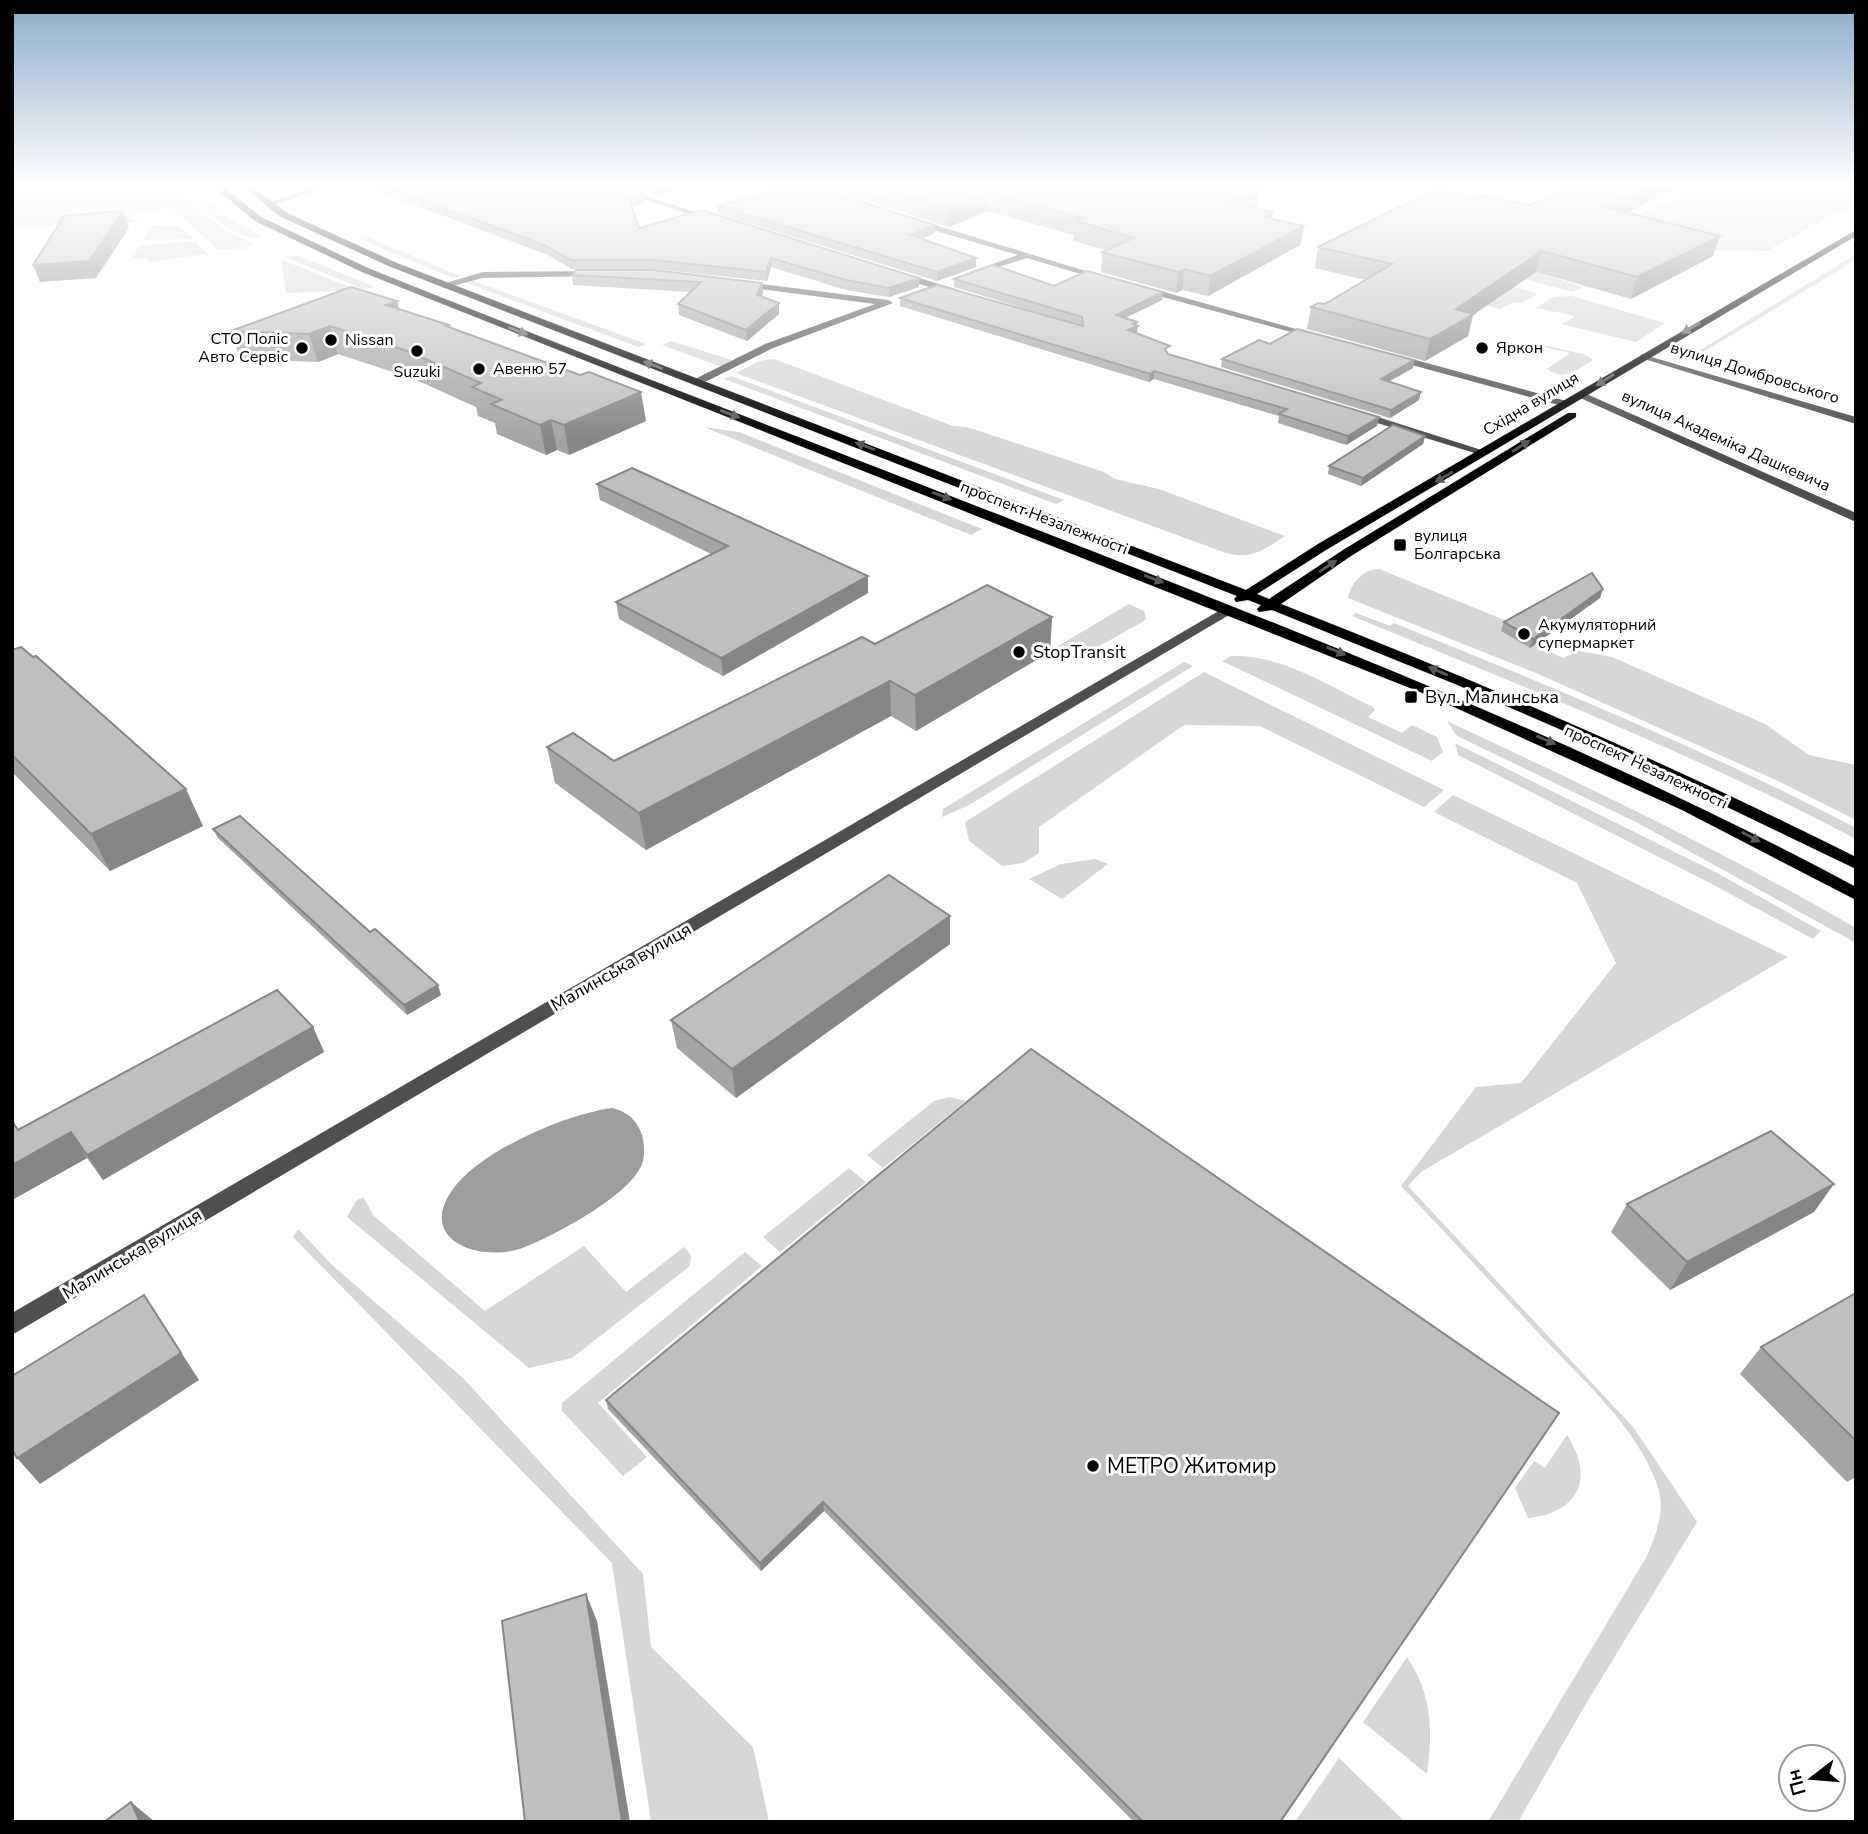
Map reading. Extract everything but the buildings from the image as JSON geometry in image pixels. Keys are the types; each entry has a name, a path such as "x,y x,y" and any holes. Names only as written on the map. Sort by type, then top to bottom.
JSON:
{"main road":[{"name":"проспект Незалежності","path":"366,271 1250,617 1544,738 1744,833 1856,894"},
{"name":"проспект Незалежності","path":"408,271 1271,604 1565,724 1762,816 1856,864"},
{"name":"Східна вулиця","path":"1227,608 1322,547 1790,271"},
{"name":"Східна вулиця","path":"1250,617 1347,553 1809,271"}],"street":[{"path":"885,271 968,296"},
{"path":"964,278 984,271"},
{"path":"1076,271 1117,282"},
{"path":"444,285 484,275 604,274"},
{"path":"920,291 951,282"},
{"path":"731,283 888,303"},
{"path":"1130,286 1333,341"},
{"path":"697,382 724,371 769,346 899,299"},
{"path":"1374,352 1566,404"},
{"name":"вулиця Домбровського","path":"1645,356 1856,421"},
{"name":"вулиця Академіка Дашкевича","path":"1582,395 1856,518"},
{"path":"1345,410 1485,453"},
{"name":"Малинська вулиця","path":"12,1325 1227,608"}],"shaded area":[{"path":"283,271 309,271 357,290 286,293"},
{"path":"318,271 335,271 375,287 363,289"},
{"path":"435,271 447,271 460,276 453,278"},
{"path":"1513,271 1531,271 1583,287 1572,292 1506,274"},
{"path":"1829,271 1838,271 1702,353 1697,352"},
{"path":"471,280 646,344 638,347 464,282"},
{"path":"1499,283 1538,294 1521,303 1514,302 1500,309 1464,300"},
{"path":"1572,296 1665,323 1636,342 1561,324 1573,318 1572,315 1535,308 1554,297"},
{"path":"671,341 732,360 722,367 662,345"},
{"path":"1531,342 1586,355 1593,360 1571,373 1553,373 1547,369 1570,353 1529,344"},
{"path":"774,359 953,426 967,427 1104,472 1115,479 1159,489 1285,536 1250,554 1226,553 736,373 759,361"},
{"path":"731,376 1064,500 1056,504 724,379"},
{"path":"704,427 739,432 982,529 971,535"},
{"path":"1379,569 1549,638 1552,643 1546,650 1563,658 1579,651 1612,657 1765,724 1809,755 1856,765 1856,820 1778,781 1536,673 1348,598 1359,578 1368,571"},
{"path":"1129,604 1144,611 1144,621 1080,657 1058,646"},
{"path":"1356,613 1390,626 1394,623 1685,745 1856,828 1856,839 1670,749 1352,616"},
{"path":"1231,656 1268,660 1304,673 1373,707 1375,710 1368,717 1402,733 1412,725 1437,737 1443,752 1432,761 1222,661"},
{"path":"1184,662 1193,666 971,804 942,817 943,809"},
{"path":"1204,672 1444,790 1424,807 1260,726 1184,725 1039,827 1039,853 1023,863 1002,866 969,841 965,822"},
{"path":"1447,721 1756,872 1856,928 1856,943 1638,823 1457,736"},
{"path":"1455,743 1719,874 1821,931 1813,939 1710,883 1458,755"},
{"path":"1453,795 1788,957 1421,1172 1408,1186 1633,1427 1697,1522 1584,1707 1518,1822 1488,1822 1647,1556 1657,1530 1661,1503 1648,1463 1623,1424 1401,1186 1476,1087 1521,1083 1616,963 1577,883 1434,812"},
{"path":"1095,859 1108,864 1062,899 1029,879 1061,864"},
{"path":"950,1097 966,1101 883,1168 867,1155 934,1101"},
{"path":"612,1108 627,1114 637,1125 642,1135 644,1151 637,1174 610,1200 555,1233 508,1252 473,1250 448,1235 442,1222 443,1207 453,1189 483,1161 525,1136 549,1126"},
{"path":"849,1168 866,1182 780,1252 763,1237"},
{"path":"363,1197 374,1216 485,1311 584,1246 626,1292 684,1247 691,1255 690,1266 572,1358 529,1368 347,1217 356,1201"},
{"path":"298,1229 332,1265 463,1378 643,1574 651,1647 753,1747 769,1822 651,1822 612,1563 293,1237"},
{"path":"745,1252 762,1266 598,1403 647,1457 623,1476 562,1411 562,1403"},
{"path":"1567,1435 1580,1465 1577,1491 1560,1509 1528,1518 1515,1488 1534,1461 1545,1468"},
{"path":"1407,1657 1422,1685 1429,1713 1427,1774 1363,1722"},
{"path":"1339,1758 1402,1819 1400,1822 1295,1822"}],"place":[{"name":"Nissan","path":"331,340"},
{"name":"СТО Поліс Авто Сервіс","path":"302,348"},
{"name":"Яркон","path":"1482,348"},
{"name":"Suzuki","path":"417,351"},
{"name":"Авеню 57","path":"479,369"},
{"name":"вулиця Болгарська","path":"1400,545"},
{"name":"Акумуляторний супермаркет","path":"1524,634"},
{"name":"StopTransit","path":"1019,652"},
{"name":"Вул. Малинська","path":"1411,697"},
{"name":"МЕТРО Житомир","path":"1093,1466"}]}
